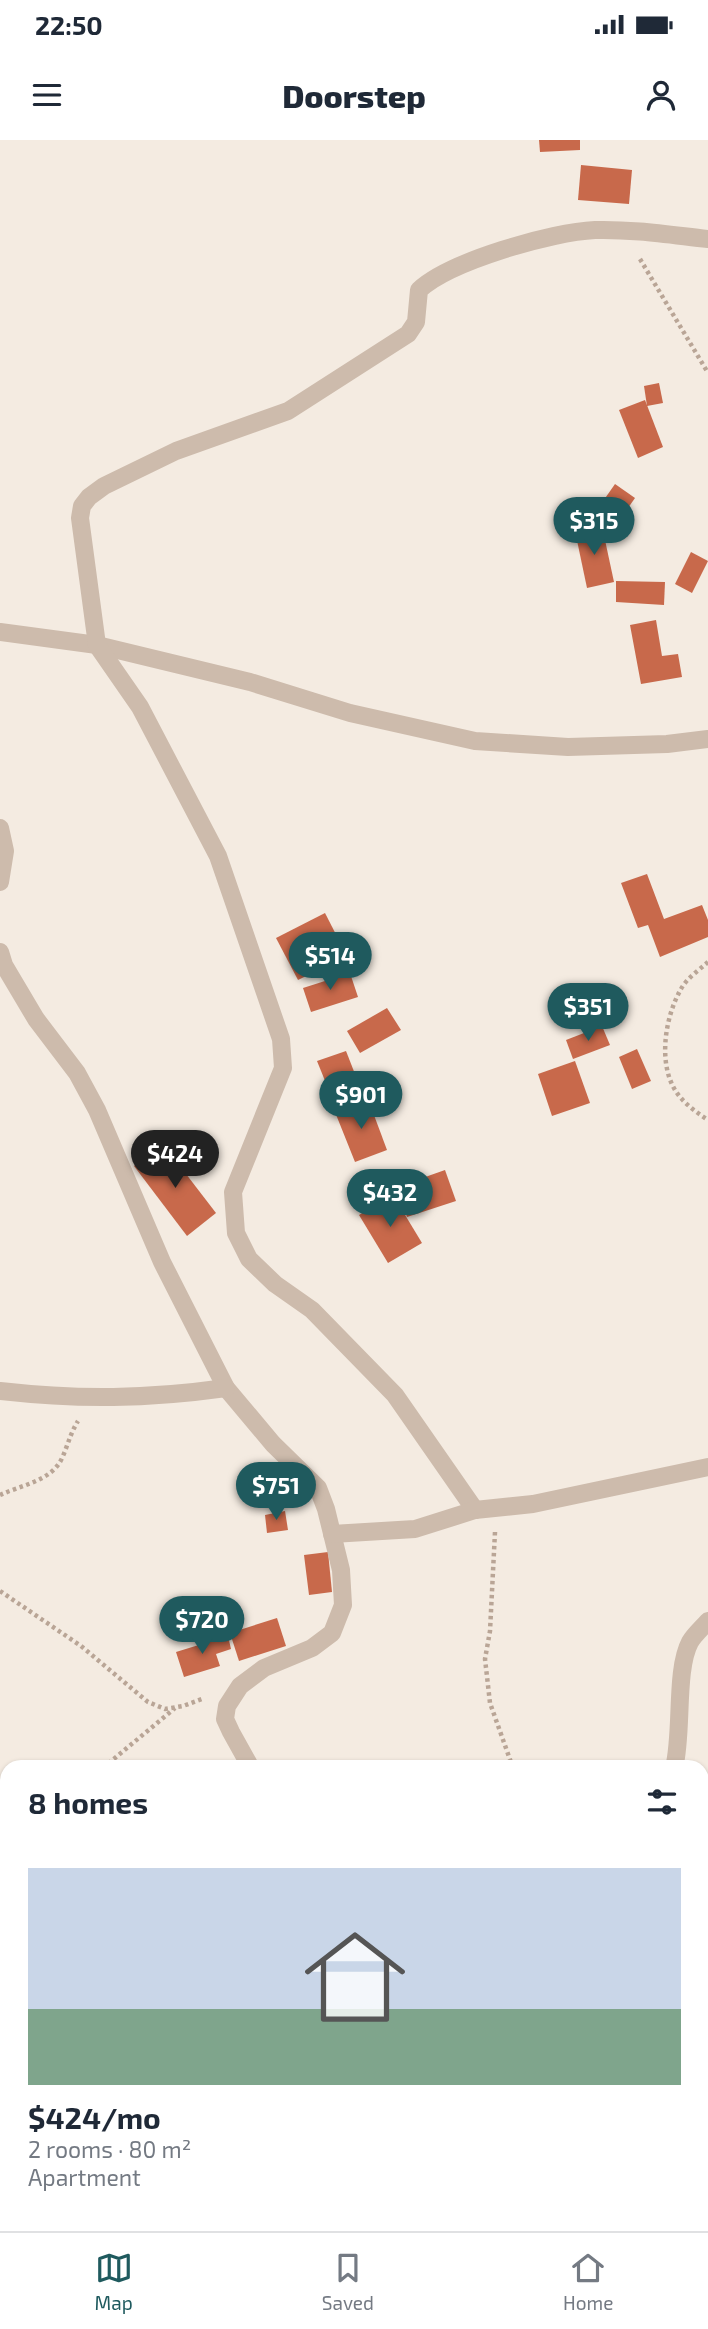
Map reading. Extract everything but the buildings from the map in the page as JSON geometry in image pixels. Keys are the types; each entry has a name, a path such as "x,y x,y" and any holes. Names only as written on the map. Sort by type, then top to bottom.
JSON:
{"street":[{"path":"475,1510 395,1395 312,1310 275,1284 249,1259 236,1233 233,1192 283,1068 281,1039 218,856 140,707 97,645 80,518 82,506 104,486 176,451 288,411 318,394 408,334 416,322 419,290 445,271 464,262 593,230 708,239"},
{"path":"0,632 97,645 250,681 350,713 475,741 568,747 667,744 708,739"},
{"path":"0,828 5,850 0,882"},
{"path":"0,952 4,965 36,1018 77,1073 97,1110 162,1262 226,1388 273,1444 318,1488 327,1509 341,1570 343,1605 332,1633 312,1648 264,1668 240,1686 227,1706 225,1718 247,1760"},
{"path":"0,1391 103,1399 157,1397 226,1388"},
{"path":"332,1534 415,1528 475,1510 533,1504 708,1467"},
{"path":"676,1760 682,1680 690,1643 708,1622"}],"path":[{"path":"624,232 708,373"},
{"path":"708,962 681,988 670,1016 666,1043 667,1069 675,1090 690,1108 708,1120"},
{"path":"0,1495 52,1472 62,1460 68,1436 78,1421 103,1399"},
{"path":"495,1509 495,1568 485,1659 489,1703 510,1760"},
{"path":"0,1591 81,1646 148,1702 165,1709 240,1686"},
{"path":"112,1760 175,1707"}]}
